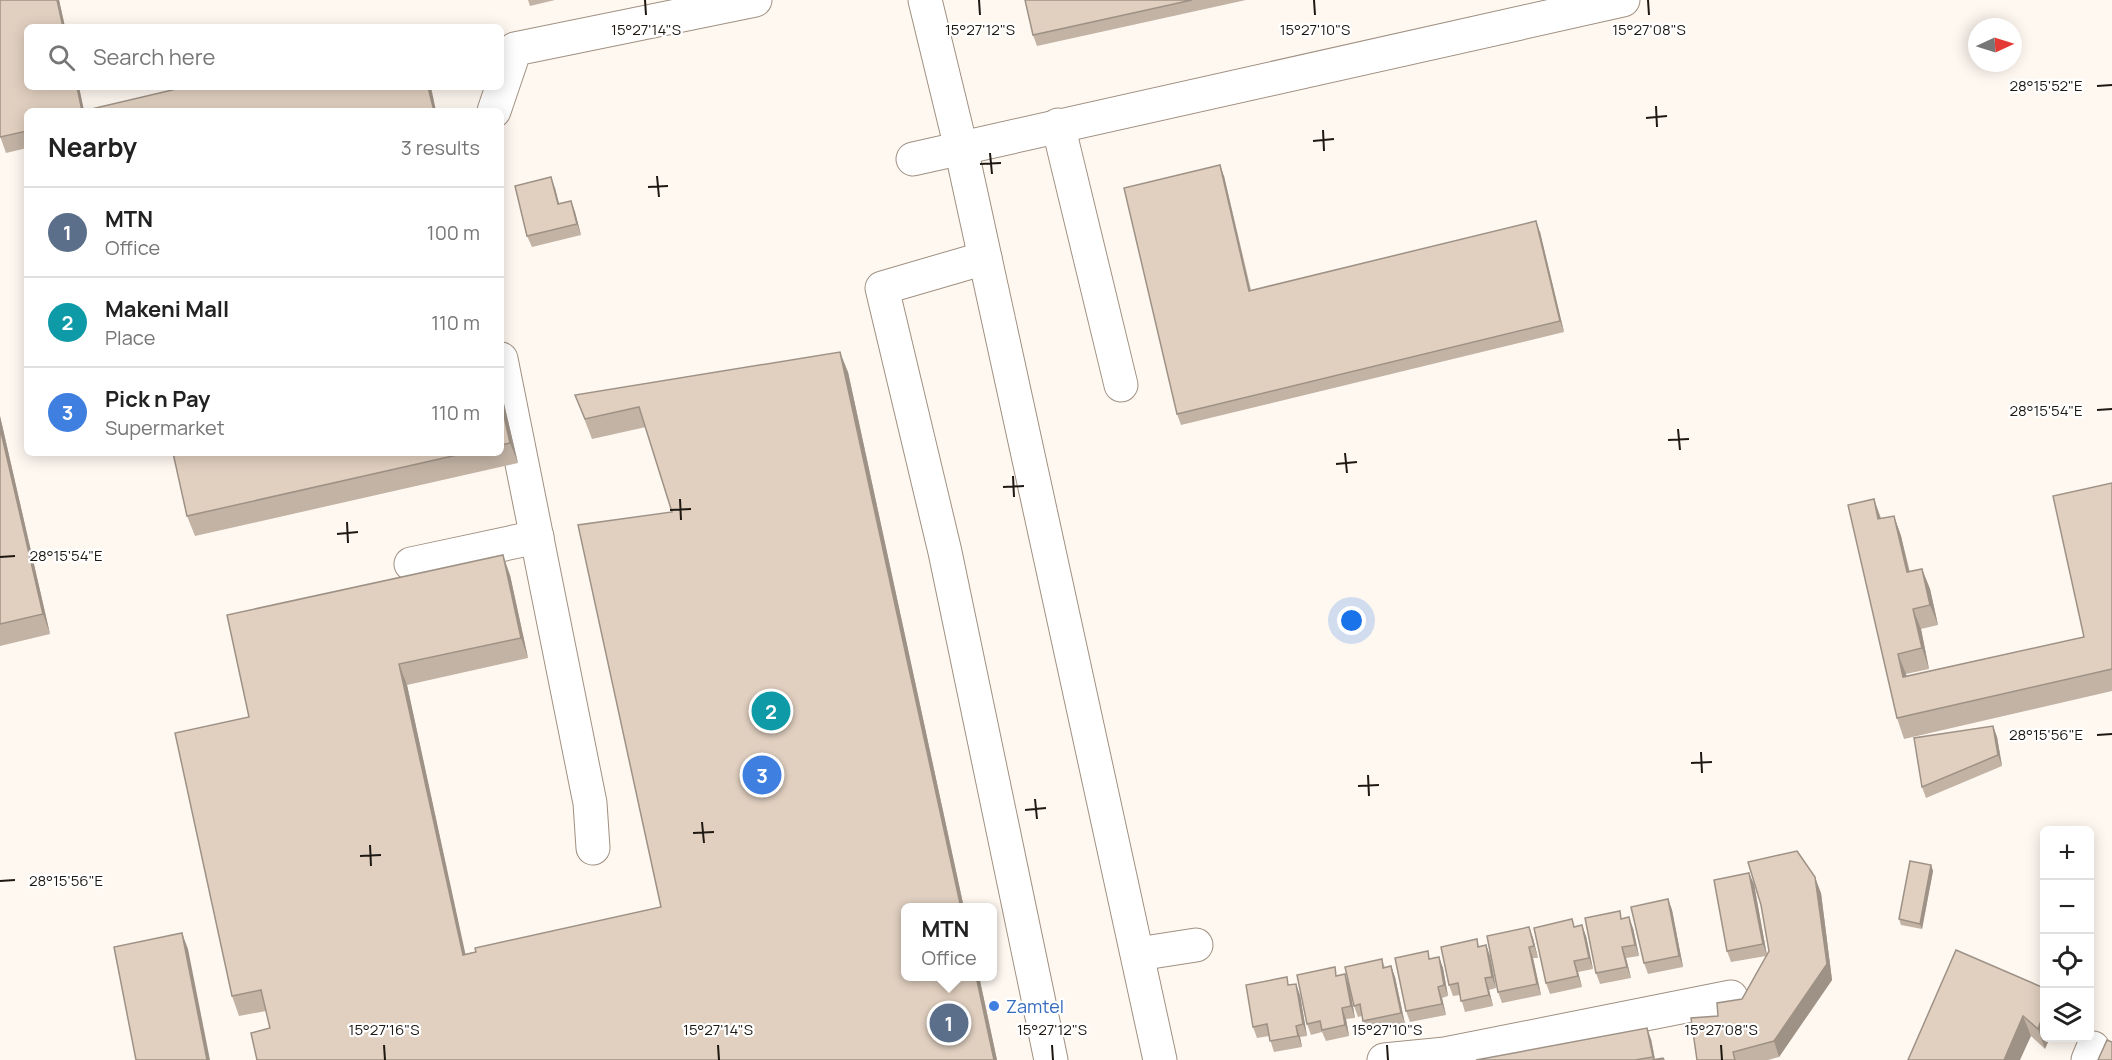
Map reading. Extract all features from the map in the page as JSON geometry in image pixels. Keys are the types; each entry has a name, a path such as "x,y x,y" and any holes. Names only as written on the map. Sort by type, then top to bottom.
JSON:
{"street":[{"path":"504,81 515,49 755,0"},
{"path":"926,0 961,148 1160,1060"},
{"path":"913,159 1623,0"},
{"path":"495,108 501,90"},
{"path":"1058,125 1121,385"},
{"path":"985,258 882,288 945,552 1051,1060"},
{"path":"504,373 590,803 593,848"},
{"path":"411,564 537,537"},
{"path":"1138,954 1196,945"},
{"path":"1384,1060 1445,1054 1731,997"}],"building":[{"path":"0,0 57,0 62,24 24,24 24,90 78,90 81,108 24,108 24,132 0,137"},
{"path":"1025,0 1192,0 1033,35"},
{"path":"172,90 429,90 433,108 95,108"},
{"path":"1220,165 1249,291 1536,221 1560,321 1177,414 1124,188"},
{"path":"551,177 558,204 571,201 577,224 527,236 515,186"},
{"path":"840,352 960,903 901,903 901,981 977,981 994,1060 257,1060 251,1033 270,1028 261,990 232,996 175,733 249,717 227,615 503,555 521,638 399,664 463,955 476,952 475,948 661,907 578,525 672,512 639,407 585,419 575,395"},
{"path":"504,416 510,443 504,444"},
{"path":"0,428 43,614 0,624"},
{"path":"174,456 453,456 187,516"},
{"path":"2112,483 2112,669 1897,718 1848,505 1874,499 1878,519 1894,516 1907,572 1922,569 1930,605 1913,609 1922,648 1898,654 1903,677 2084,637 2053,496"},
{"path":"1993,726 1998,755 1922,787 1914,738"},
{"path":"1797,851 1815,877 1827,964 1774,1041 1733,1052 1735,1060 1697,1060 1691,1018 1718,1016 1717,1003 1742,999 1769,951 1761,905 1748,862"},
{"path":"1910,861 1931,865 1920,924 1899,919"},
{"path":"1749,873 1763,944 1727,951 1714,880"},
{"path":"1668,899 1679,956 1644,963 1631,907"},
{"path":"1620,911 1621,919 1629,917 1635,945 1622,947 1627,967 1596,973 1585,918"},
{"path":"1572,919 1574,927 1582,925 1589,958 1574,961 1578,976 1546,983 1534,928"},
{"path":"1529,927 1534,946 1529,947 1537,984 1498,992 1487,936"},
{"path":"182,933 207,1060 136,1060 114,947"},
{"path":"1477,939 1478,947 1486,945 1492,977 1485,978 1489,995 1461,1001 1458,983 1449,985 1441,947"},
{"path":"1956,950 2040,986 2038,1029 2023,1016 2004,1060 1908,1060"},
{"path":"1428,951 1429,959 1439,957 1444,985 1438,987 1442,1004 1406,1011 1395,958"},
{"path":"1382,959 1383,968 1391,966 1401,1013 1363,1021 1360,1004 1354,1006 1345,967"},
{"path":"1335,967 1336,976 1345,974 1351,1006 1342,1008 1345,1025 1322,1030 1320,1021 1307,1024 1297,975"},
{"path":"1287,977 1288,985 1296,984 1303,1024 1296,1026 1298,1036 1270,1041 1267,1024 1253,1027 1246,985"},
{"path":"1647,1028 1653,1057 1635,1060 1476,1060"},
{"path":"2107,1040 2112,1042 2112,1060 2098,1060"}],"place":[{"name":"Makeni Mall","path":"771,711"},
{"name":"Pick n Pay","path":"762,775"},
{"name":"Zamtel","path":"994,1006"},
{"name":"MTN","path":"949,1023"}]}
